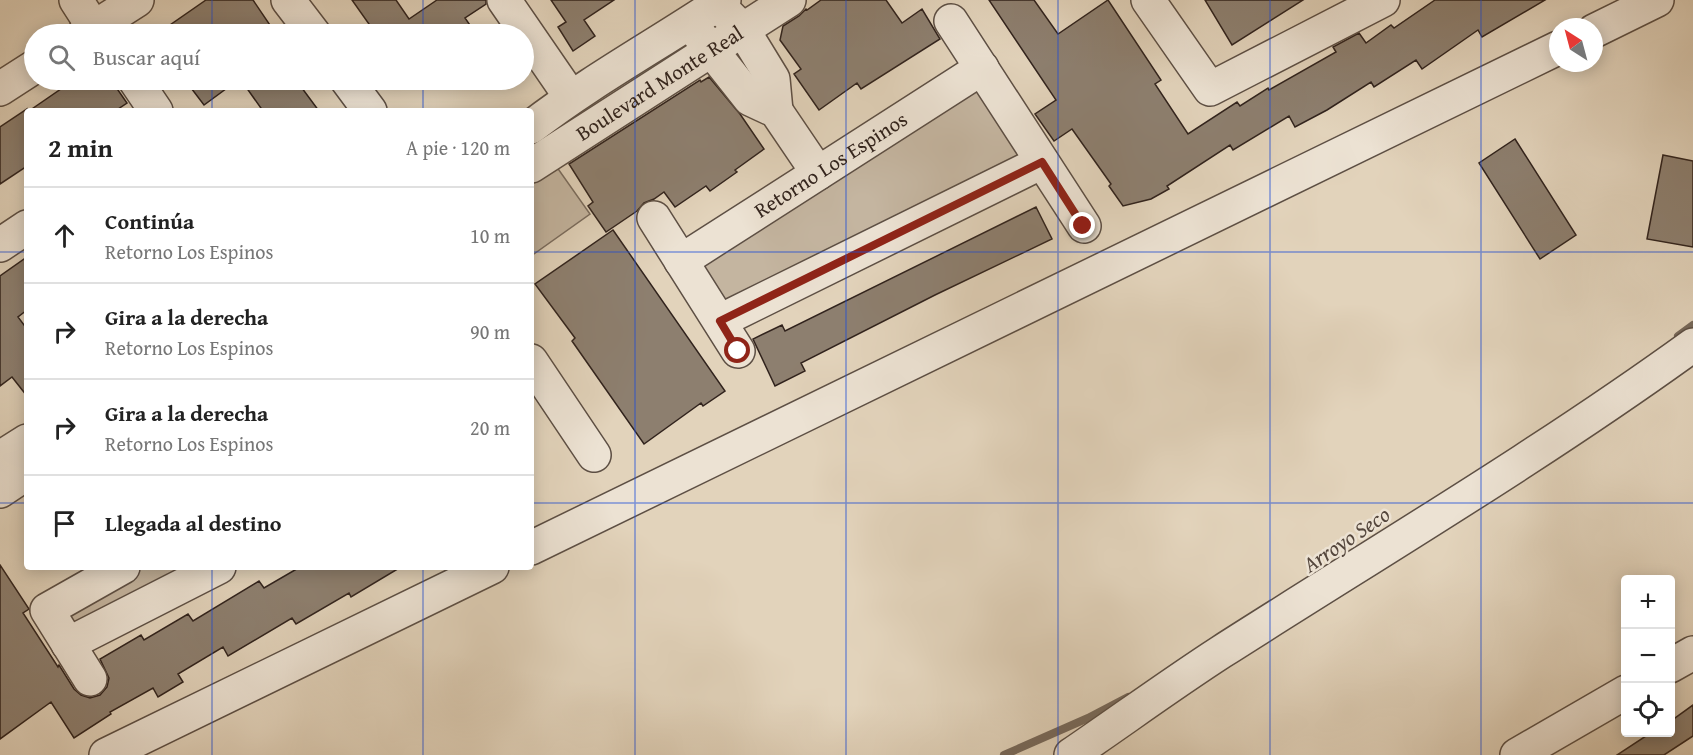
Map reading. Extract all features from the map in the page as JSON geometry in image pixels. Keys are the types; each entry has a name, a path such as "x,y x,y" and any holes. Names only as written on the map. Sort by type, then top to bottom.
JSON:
{"street":[{"path":"76,0 86,24"},
{"path":"100,24 137,0"},
{"path":"288,0 306,24"},
{"path":"504,0 520,24"},
{"name":"Boulevard Monte Real","path":"534,164 789,0"},
{"path":"1148,0 1210,89 1370,3"},
{"path":"1603,27 1657,0"},
{"path":"720,2 743,30 773,80 776,111 818,173"},
{"name":"Boulevard Monte Real","path":"534,125 570,96 691,23 720,2"},
{"path":"951,21 1083,226"},
{"path":"691,23 750,99 776,111"},
{"path":"534,44 570,96"},
{"path":"534,547 1549,52"},
{"name":"Retorno Los Espinos","path":"681,261 981,68"},
{"path":"0,89 24,73"},
{"path":"142,90 154,108"},
{"path":"354,90 368,108"},
{"path":"720,321 1042,162"},
{"path":"654,218 738,351"},
{"path":"0,244 24,229"},
{"path":"1071,755 1219,654 1631,390 1693,345"},
{"path":"534,365 594,455"},
{"path":"0,458 24,443"},
{"path":"0,491 24,475"},
{"path":"47,610 106,570"},
{"path":"47,610 118,570"},
{"path":"68,644 213,570"},
{"path":"106,755 486,570"},
{"path":"47,610 90,679"},
{"path":"1675,664 1693,653"},
{"path":"1517,755 1621,695"}],"shaded area":[{"path":"978,81 1025,156 720,311 692,265"},
{"path":"549,156 590,214 534,254 534,166"},
{"path":"118,570 196,570 72,635 60,609"}],"building":[{"path":"206,0 253,0 269,24 171,24"},
{"path":"352,0 396,0 409,19 437,0 486,0 486,4 465,18 469,24 369,24"},
{"path":"551,0 614,0 584,20 595,36 573,51 558,27 566,22"},
{"path":"821,0 886,0 902,23 922,9 940,39 861,89 857,83 819,110 794,74 801,69 780,40 783,26"},
{"path":"989,0 1034,0 1058,34 1108,0 1161,80 1155,84 1188,134 1237,102 1240,106 1268,88 1269,90 1336,52 1333,47 1359,33 1366,43 1391,25 1394,28 1435,0 1545,0 1482,37 1478,30 1422,69 1416,60 1374,87 1371,82 1295,127 1289,116 1233,150 1230,145 1167,186 1169,189 1151,199 1123,206 1109,186 1111,184 1072,129 1054,141 1035,114 1056,100"},
{"path":"1205,0 1303,0 1232,45"},
{"path":"709,77 740,114 764,149 710,191 706,186 675,207 664,192 644,203 637,211 606,232 588,206 593,202 569,164 700,80 701,82"},
{"path":"59,90 118,90 127,103 120,108 33,108"},
{"path":"193,90 224,90 204,105"},
{"path":"248,90 303,90 317,108 261,108"},
{"path":"24,111 24,168 0,184 0,127"},
{"path":"1515,139 1576,235 1540,259 1479,163"},
{"path":"1663,155 1693,161 1693,247 1647,239"},
{"path":"1036,207 1052,239 801,363 805,371 775,386 753,339 782,325 785,331"},
{"path":"613,230 725,391 703,406 701,403 644,444 572,341 575,338 535,284"},
{"path":"24,259 24,312 18,317 24,325 24,392 12,377 0,386 0,276"},
{"path":"0,565 29,609 23,613 58,667 59,665 74,689 90,698 100,695 107,687 109,678 100,659 141,635 144,640 188,614 193,621 259,581 264,588 295,570 396,570 351,597 349,593 296,624 292,618 228,656 223,647 178,674 183,682 158,697 153,688 110,712 111,714 74,738 51,702 0,739"},
{"path":"1693,705 1693,736 1664,755 1617,755 1644,737 1675,737 1675,718"}],"waterway":[{"name":"Arroyo Seco","path":"1678,336 1693,325"},
{"name":"Arroyo Seco","path":"1004,755 1088,718 1128,697"}],"route":[{"path":"738,351 720,321 1042,162 1083,226"}]}
